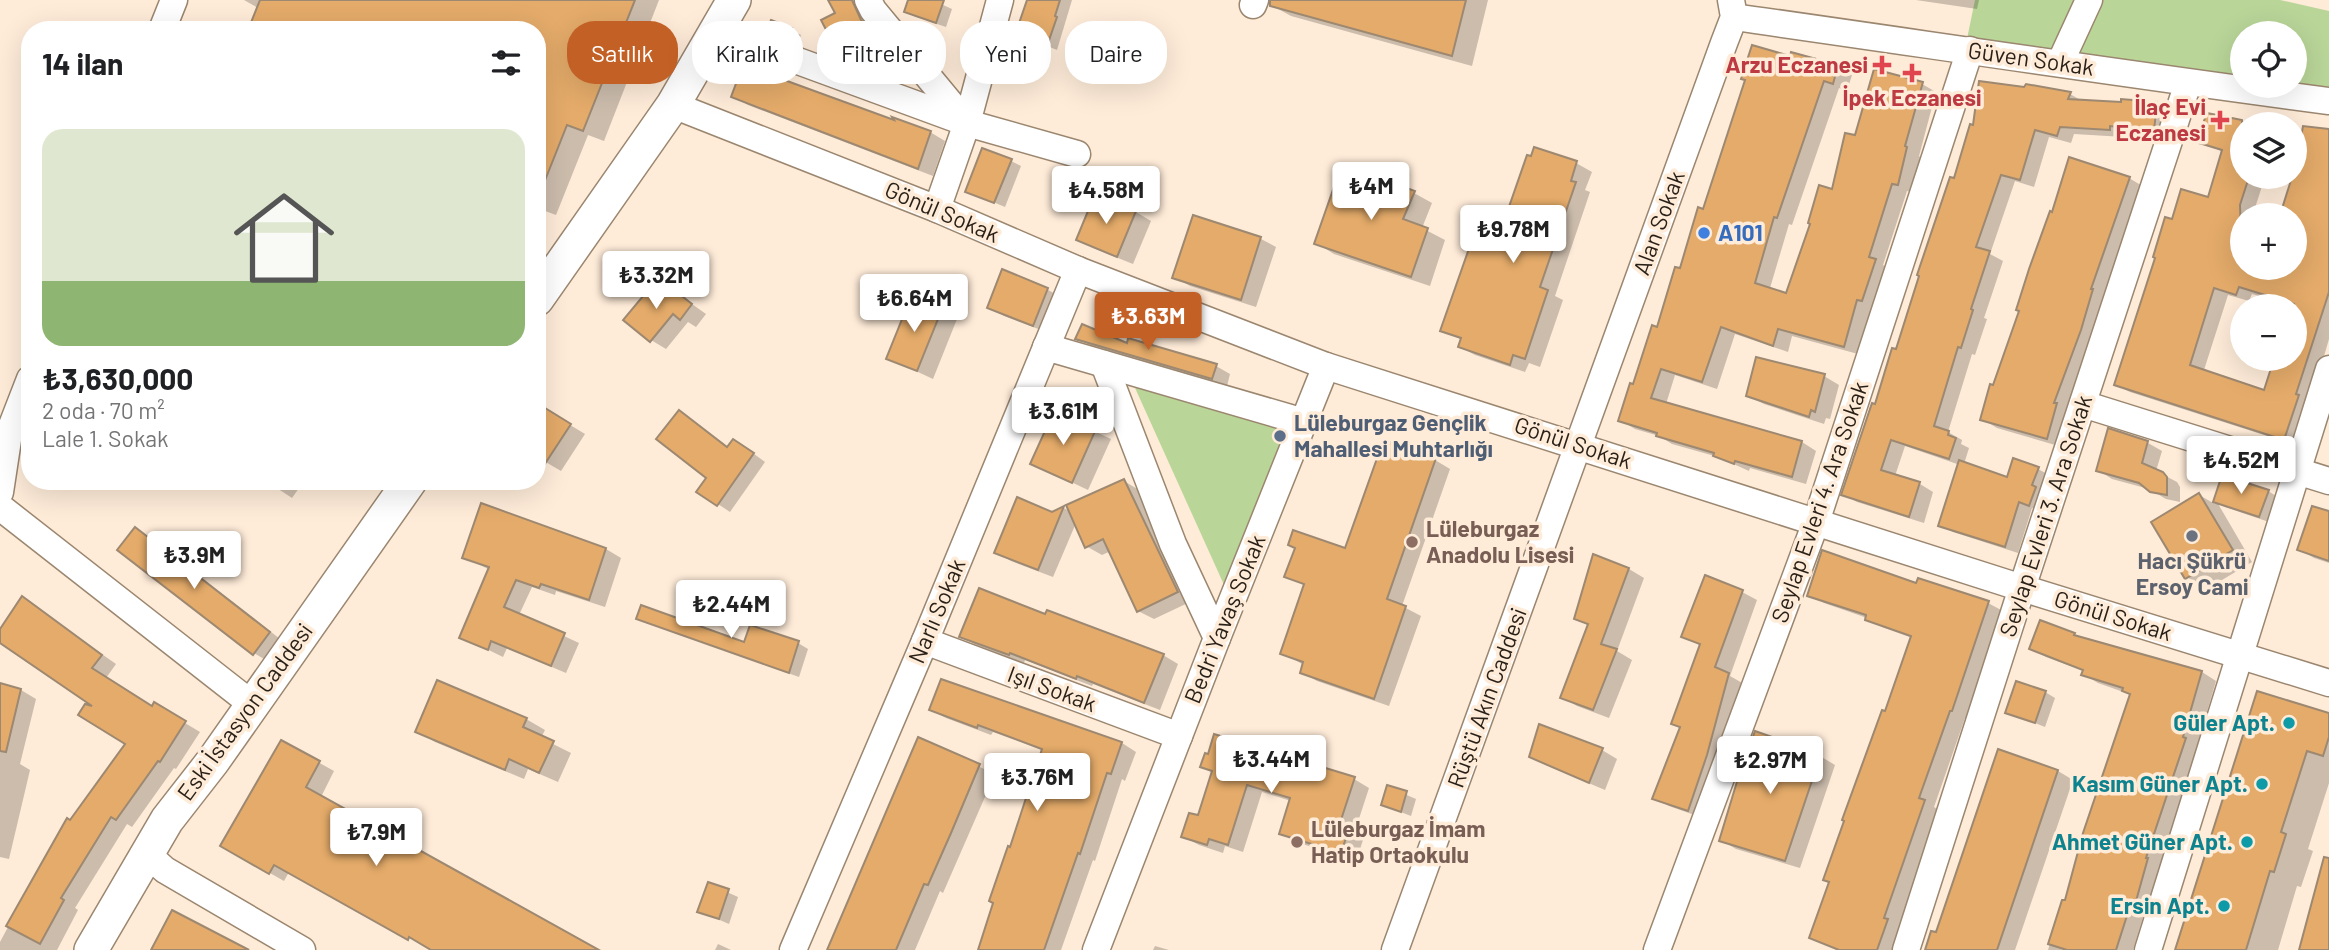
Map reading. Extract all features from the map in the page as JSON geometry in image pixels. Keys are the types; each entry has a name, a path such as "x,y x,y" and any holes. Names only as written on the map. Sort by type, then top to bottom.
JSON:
{"main road":[{"path":"546,286 673,105 726,13"},
{"name":"Eski İstasyon Caddesi","path":"91,950 167,820 213,761 404,490"}],"street":[{"path":"166,21 174,0"},
{"path":"868,0 873,10 967,123"},
{"path":"937,209 967,123 1000,0"},
{"path":"2060,63 2089,0"},
{"name":"Güven Sokak","path":"1732,8 1970,50 2329,101"},
{"name":"Alan Sokak","path":"1580,446 1732,8"},
{"path":"726,13 798,61 967,123 1077,154"},
{"name":"Seylap Evleri 4. Ara Sokak","path":"1657,950 1815,522 1970,50"},
{"name":"Seylap Evleri 3. Ara Sokak","path":"1906,950 2188,83"},
{"name":"Gönül Sokak","path":"673,105 937,209 1078,270 1326,366 2329,683"},
{"name":"Narlı Sokak","path":"793,950 925,641 1078,270"},
{"path":"1046,348 1304,422"},
{"path":"1104,364 1172,544 1217,638"},
{"name":"Bedri Yavaş Sokak","path":"1096,950 1326,366"},
{"path":"2148,950 2329,369"},
{"path":"0,492 9,433 21,402"},
{"path":"2083,404 2329,481"},
{"name":"Rüştü Akın Caddesi","path":"1395,950 1580,446"},
{"path":"0,507 253,705"},
{"name":"Işıl Sokak","path":"925,641 1179,736"},
{"path":"147,855 165,870 289,947"}],"green space":[{"path":"1975,0 2079,0 2056,50 1967,39"},
{"path":"2100,0 2280,0 2329,11 2329,90 2307,87 2307,21 2230,21 2230,76 2078,54"},
{"path":"1131,379 1296,424 1225,587"}],"building":[{"path":"260,0 635,0 627,21 567,21 567,84 602,84 583,131 567,125 546,178 546,21 252,21"},
{"path":"828,0 852,0 862,21 822,21 835,13"},
{"path":"908,0 944,0 937,21 904,12"},
{"path":"1027,0 1060,0 1051,34 1051,21 1020,21"},
{"path":"1270,0 1466,0 1452,56 1270,6"},
{"path":"1752,45 1790,56 1791,52 1838,65 1833,84 1824,81 1777,218 1774,217 1755,283 1786,293 1810,224 1808,223 1819,185 1832,189 1845,133 1855,135 1874,69 1923,82 1905,146 1907,147 1898,185 1892,184 1869,257 1876,259 1862,301 1857,300 1844,347 1778,329 1773,346 1721,327 1702,382 1661,369 1651,398 1802,441 1792,477 1735,461 1734,464 1713,456 1714,453 1656,436 1657,433 1618,421 1652,325 1657,327 1675,267 1680,268 1698,207 1703,209 1745,80 1741,79"},
{"path":"1979,81 2024,87 2026,84 2071,92 2068,99 2157,102 2154,131 2110,126 2110,130 2060,127 2057,136 2035,130 2020,180 2001,175 1976,247 1990,251 1934,426 1949,431 1948,435 1956,438 1949,459 1891,440 1881,470 1920,482 1909,517 1841,495 1872,403 1875,404 1892,348 1896,349 1919,276 1917,275 1950,177 1954,178 1970,124 1973,125"},
{"path":"736,84 795,84 931,131 918,169 731,97"},
{"path":"2207,113 2230,118 2230,189 2245,189 2241,203 2230,203 2230,280 2307,280 2307,203 2284,203 2288,189 2307,189 2307,126 2329,129 2329,292 2307,360 2307,294 2262,294 2239,287 2236,294 2233,294 2214,288 2190,365 2264,390 2270,371 2303,371 2296,394 2299,395 2284,440 2114,385 2155,258 2153,257 2165,217 2172,219 2181,189 2208,197 2222,150 2196,142"},
{"path":"1534,147 1577,161 1571,181 1576,182 1540,287 1548,290 1525,359 1513,355 1510,365 1458,347 1461,338 1440,331 1472,240 1495,247 1527,155 1531,156"},
{"path":"982,148 1012,159 994,203 965,192"},
{"path":"2069,157 2130,177 2091,289 2081,330 2054,403 2057,403 2047,439 1980,420"},
{"path":"1342,164 1415,191 1403,219 1428,228 1411,277 1314,244"},
{"path":"1095,194 1136,211 1117,257 1076,240"},
{"path":"1193,215 1261,237 1241,300 1172,278"},
{"path":"1002,269 1048,288 1033,326 987,308"},
{"path":"654,283 670,296 674,290 692,304 680,320 673,314 650,342 623,320"},
{"path":"911,297 942,309 917,371 886,359"},
{"path":"1082,324 1127,343 1128,338 1217,364 1212,379 1075,339"},
{"path":"1756,357 1825,374 1815,412 1811,410 1809,417 1746,396"},
{"path":"546,409 571,424 546,462"},
{"path":"679,410 727,447 733,439 754,453 717,506 696,492 706,478 656,439"},
{"path":"1054,411 1096,429 1072,483 1030,464"},
{"path":"2108,428 2148,441 2142,463 2163,472 2167,477 2167,495 2150,492 2139,483 2096,471"},
{"path":"1389,442 1436,458 1387,599 1406,606 1374,699 1300,673 1303,662 1280,654 1304,584 1284,577 1295,548 1288,545 1293,530 1345,548 1380,450 1385,452"},
{"path":"2013,458 2039,467 2032,485 2036,487 2029,506 2019,502 2005,547 1938,526 1959,460 2007,477"},
{"path":"2222,475 2269,490 2259,517 2213,502"},
{"path":"1124,479 1178,592 1137,612 1103,539 1085,548 1066,505"},
{"name":"Hacı Şükrü Ersoy Cami","path":"2199,493 2233,550 2185,579 2151,522"},
{"path":"1017,497 1052,512 1064,506 1038,570 994,553"},
{"path":"481,503 606,548 589,600 541,584 539,588 516,580 504,607 565,633 551,666 491,641 488,650 459,638 489,567 462,558"},
{"path":"2312,506 2329,511 2329,561 2297,550"},
{"path":"135,527 270,632 253,655 117,550"},
{"path":"1822,550 1916,583 1918,578 1989,601 1919,798 1925,800 1884,918 1888,919 1877,950 1839,950 1809,938 1829,882 1823,880 1844,821 1842,820 1911,636 1865,620 1866,615 1807,596"},
{"path":"1593,554 1629,568 1601,644 1617,649 1593,710 1560,698 1588,624 1574,619"},
{"path":"1705,575 1743,590 1715,667 1729,673 1707,755 1688,811 1652,799 1680,727 1671,724 1700,644 1681,637"},
{"path":"979,588 1045,614 1047,610 1164,654 1144,703 1077,676 1076,679 1010,653 1009,655 959,637"},
{"path":"22,596 102,655 92,668 152,706 154,702 186,721 160,762 158,761 116,820 111,817 61,898 64,900 40,944 6,926 67,818 70,820 125,744 78,715 85,704 92,706 0,643 0,629"},
{"path":"641,605 744,642 750,625 799,641 789,673 636,619"},
{"path":"2040,620 2075,633 2074,635 2202,671 2183,737 2186,738 2146,858 2136,901 2132,900 2116,950 2067,950 2048,944 2062,900 2065,900 2083,833 2130,694 2122,691 2123,688 2081,675 2083,670 2029,649"},
{"path":"941,679 1122,742 1111,774 1107,773 1044,950 978,950 993,903 989,901 1042,749 929,710"},
{"path":"437,680 527,718 523,727 554,741 539,773 509,759 505,770 415,732"},
{"path":"2016,681 2046,691 2035,723 2005,713"},
{"path":"0,683 21,689 6,752 0,751"},
{"path":"2257,691 2329,713 2329,737 2323,756 2307,751 2281,832 2286,834 2274,872 2270,871 2246,950 2175,950"},
{"path":"1539,724 1603,748 1589,783 1529,757"},
{"path":"1755,731 1821,754 1785,861 1719,841"},
{"path":"1214,734 1355,777 1340,823 1350,826 1341,853 1279,834 1290,798 1247,785 1228,845 1209,839 1207,845 1181,837 1189,813 1198,815 1212,771 1200,767 1205,753 1208,754"},
{"path":"918,737 980,764 951,833 928,885 924,884 896,950 827,950"},
{"path":"281,740 320,761 306,787 599,950 431,950 409,937 408,940 274,865 269,874 220,846"},
{"path":"1998,749 2058,770 1997,950 1925,950 1931,931 1936,932"},
{"path":"1387,785 1407,791 1401,812 1381,805"},
{"path":"2324,857 2329,858 2329,950 2299,950"},
{"path":"708,882 729,889 719,919 697,912"},
{"path":"172,910 249,950 151,950"}],"place":[{"name":"Arzu Eczanesi","path":"1882,65"},
{"name":"İpek Eczanesi","path":"1912,73"},
{"name":"İlaç Evi Eczanesi","path":"2220,120"},
{"name":"A101","path":"1704,233"},
{"name":"Lüleburgaz Gençlik Mahallesi Muhtarlığı","path":"1280,436"},
{"name":"Hacı Şükrü Ersoy Cami","path":"2192,536"},
{"name":"Lüleburgaz Anadolu Lisesi","path":"1412,542"},
{"name":"Güler Apt.","path":"2289,723"},
{"name":"Kasım Güner Apt.","path":"2262,784"},
{"name":"Lüleburgaz İmam Hatip Ortaokulu","path":"1297,842"},
{"name":"Ahmet Güner Apt.","path":"2247,842"},
{"name":"Ersin Apt.","path":"2224,906"}]}
